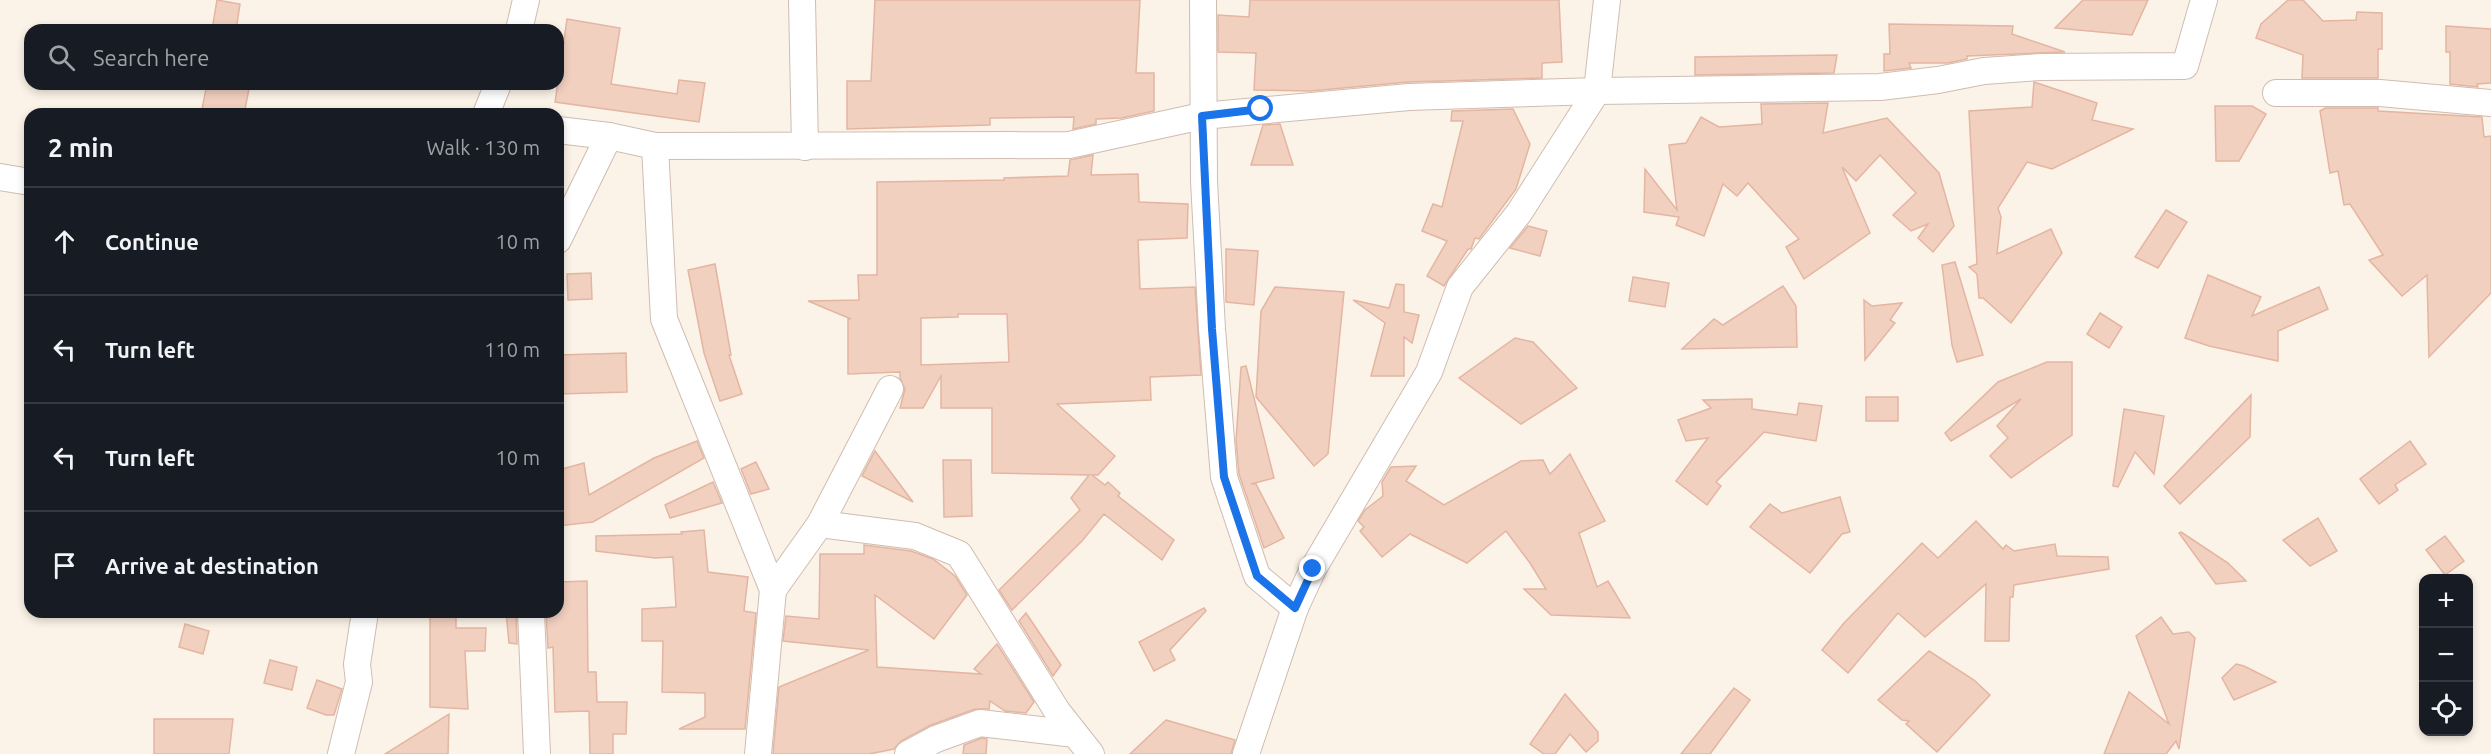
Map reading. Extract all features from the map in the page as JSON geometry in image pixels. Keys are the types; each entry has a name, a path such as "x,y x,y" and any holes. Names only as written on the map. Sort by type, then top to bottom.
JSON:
{"street":[{"path":"520,24 525,0"},
{"path":"802,0 805,147"},
{"path":"1203,0 1202,116 1211,318 1224,477 1257,576 1295,608"},
{"path":"1246,754 1295,608 1313,569 1429,372 1460,287 1519,213 1597,91 1606,0"},
{"path":"564,131 609,136 655,146 1069,145 1202,116 1409,97 1597,91 1880,87 1995,70 2040,67 2185,66 2204,0"},
{"path":"488,108 496,90"},
{"path":"2276,93 2380,93 2491,103"},
{"path":"564,228 609,136"},
{"path":"655,146 664,320 773,590 758,754"},
{"path":"0,177 24,181"},
{"path":"773,590 820,524 890,389"},
{"path":"820,524 915,536 959,554 1057,711 1090,754"},
{"path":"341,754 359,682 357,664 364,618"},
{"path":"531,618 537,754"},
{"path":"908,754 936,739 980,723 1075,734"}],"building":[{"path":"217,0 240,4 237,24 213,24"},
{"path":"875,0 1140,0 1136,73 1154,73 1154,111 1122,118 1096,119 1096,124 1073,129 1074,117 990,118 990,125 847,129 847,81 871,81"},
{"path":"1250,0 1559,0 1562,62 1542,63 1542,78 1408,82 1310,91 1254,90 1256,53 1218,52 1218,15 1249,17"},
{"path":"2083,0 2148,0 2132,35 2055,28"},
{"path":"2288,0 2303,0 2323,21 2356,20 2357,12 2382,13 2382,49 2378,49 2378,78 2302,78 2303,55 2256,38 2261,24"},
{"path":"567,19 620,28 611,84 677,94 679,80 705,83 699,122 555,102 557,90 564,90 564,40"},
{"path":"1889,24 2013,26 2012,34 2065,52 1967,56 1967,59 1948,63 1909,63 1911,68 1884,71 1884,54 1890,54"},
{"path":"2446,26 2491,29 2491,83 2477,84 2478,87 2450,84 2450,52 2446,52"},
{"path":"1837,55 1834,73 1695,75 1695,57"},
{"path":"2034,82 2097,103 2092,120 2133,129 2052,169 2027,162 1998,208 2001,217 1997,254 2051,229 2062,253 2011,323 1983,298 1979,298 1977,274 1969,267 1977,264 1969,111 2032,107"},
{"path":"206,90 249,90 245,108 202,108"},
{"path":"1828,103 1823,133 1887,118 1939,173 1954,226 1933,252 1918,238 1928,224 1911,231 1893,215 1916,193 1880,155 1856,181 1842,167 1870,233 1804,279 1786,247 1799,239 1748,183 1737,196 1723,184 1704,236 1676,225 1679,217 1644,212 1645,169 1677,210 1669,145 1686,143 1701,117 1719,127 1762,124 1761,104"},
{"path":"2215,106 2252,106 2266,114 2239,161 2216,161"},
{"path":"2325,108 2378,108 2378,111 2482,117 2484,137 2491,136 2491,293 2429,357 2427,275 2402,296 2369,260 2383,255 2350,204 2344,205 2338,171 2330,173 2320,111"},
{"path":"1513,109 1530,144 1516,189 1479,239 1475,238 1471,249 1468,249 1444,286 1427,276 1447,241 1422,231 1433,204 1442,207 1463,121 1451,121 1452,111"},
{"path":"1280,124 1293,165 1251,165 1263,125"},
{"path":"1093,155 1091,175 1138,174 1139,202 1188,204 1187,238 1138,240 1140,289 1195,287 1201,375 1150,377 1151,400 1057,404 1115,456 1098,475 1092,475 1105,485 1108,482 1120,493 1118,496 1174,540 1162,560 1104,514 1082,541 1012,610 999,590 1080,510 1071,498 1089,475 992,473 992,408 941,408 941,376 923,408 900,408 905,389 900,372 848,374 848,319 851,319 808,301 859,300 858,275 877,275 877,182 1004,180 1004,178 1068,176 1070,160","holes":["958,314 1007,314 1009,362 921,365 921,318 958,317"]},
{"path":"2166,210 2187,222 2158,268 2135,257"},
{"path":"1528,226 1547,231 1540,256 1510,248"},
{"path":"1226,249 1258,251 1254,305 1226,302"},
{"path":"1955,262 1983,355 1957,362 1952,345 1942,265"},
{"path":"715,264 731,355 729,355 742,394 720,401 704,353 688,270"},
{"path":"591,273 592,299 568,300 567,274"},
{"path":"2208,275 2261,297 2252,316 2319,287 2328,309 2278,331 2278,361 2209,346 2185,338"},
{"path":"1633,277 1669,283 1665,307 1629,301"},
{"path":"1396,284 1404,285 1404,312 1419,315 1412,343 1404,337 1404,376 1371,376 1385,323 1353,300 1389,308"},
{"path":"1783,286 1796,306 1797,347 1682,349 1714,319 1723,325"},
{"path":"1275,287 1344,292 1328,454 1314,466 1256,397 1261,311"},
{"path":"1864,300 1872,306 1902,303 1890,320 1895,323 1865,360"},
{"path":"2100,313 2122,327 2109,348 2087,334"},
{"path":"1515,338 1533,342 1577,388 1521,424 1459,378"},
{"path":"626,353 627,392 564,394 564,355"},
{"path":"2047,362 2072,362 2072,435 2011,478 1990,456 2008,438 1997,426 2021,399 1951,441 1945,433 1998,382"},
{"path":"1246,366 1274,478 1251,484 1256,484 1284,538 1264,548 1239,474 1236,441 1241,367"},
{"path":"2251,395 2250,437 2180,504 2164,486"},
{"path":"1866,397 1898,397 1898,421 1866,421"},
{"path":"1752,399 1752,409 1797,415 1799,403 1822,406 1816,441 1764,432 1716,482 1721,486 1707,505 1676,481 1708,438 1686,441 1678,420 1711,408 1703,400"},
{"path":"2124,409 2164,416 2154,474 2135,452 2118,487 2113,486"},
{"path":"697,441 704,458 593,522 564,525 564,468 584,463 589,495 654,458"},
{"path":"2410,441 2426,464 2395,485 2398,490 2379,504 2360,479"},
{"path":"875,451 913,502 862,476"},
{"path":"1570,454 1605,521 1579,533 1597,587 1608,581 1630,618 1551,615 1524,589 1546,589 1506,531 1467,563 1410,534 1382,557 1360,531 1364,527 1358,521 1365,510 1383,496 1382,482 1391,467 1416,466 1406,481 1444,505 1521,461 1543,460 1550,474"},
{"path":"943,460 971,460 972,516 944,517"},
{"path":"756,462 769,489 751,494 741,469"},
{"path":"713,482 722,503 670,518 665,505"},
{"path":"1840,497 1850,532 1842,534 1810,573 1750,527 1770,504 1782,513"},
{"path":"2318,518 2337,551 2310,566 2283,540"},
{"path":"1976,521 2003,549 2006,545 2014,551 2055,544 2057,556 2108,557 2109,569 2014,585 2013,597 2010,597 2009,641 1985,641 1986,584 1925,637 1898,613 1848,673 1822,650 1844,623 1922,543 1938,558"},
{"path":"704,530 708,572 748,577 744,611 756,613 745,729 679,729 705,717 705,693 662,692 663,641 642,641 642,609 676,607 673,557 655,558 596,551 596,536 682,534 681,532"},
{"path":"2181,532 2228,563 2246,581 2216,584 2179,533"},
{"path":"2445,536 2464,561 2444,574 2426,550"},
{"path":"864,545 911,551 933,559 955,576 967,595 934,639 875,595 877,667 981,674 974,669 997,644 1034,702 1026,713 1005,711 990,701 989,709 975,709 931,725 901,741 894,749 869,754 773,754 779,687 869,650 783,641 786,616 819,619 820,554 864,554"},
{"path":"587,581 588,672 596,672 597,702 627,702 626,734 613,734 613,754 590,754 589,711 555,712 553,647 548,648 546,618 564,618 564,582"},
{"path":"1204,608 1206,611 1170,650 1175,660 1154,671 1139,642"},
{"path":"1026,613 1061,665 1053,676 1019,621"},
{"path":"2161,617 2173,634 2189,632 2195,638 2179,749 2176,741 2166,754 2104,754 2129,692 2169,724 2136,636"},
{"path":"430,618 456,618 456,628 486,628 485,651 465,651 468,709 430,707"},
{"path":"507,618 516,618 517,644 509,643"},
{"path":"185,624 209,631 203,654 179,647"},
{"path":"1929,651 1974,680 1990,695 1937,752 1906,724 1909,721 1902,720 1878,700"},
{"path":"270,660 297,667 292,690 264,683"},
{"path":"2236,664 2276,682 2234,700 2222,678"},
{"path":"317,680 342,689 334,715 326,715 307,708"},
{"path":"1734,688 1750,700 1710,754 1681,754"},
{"path":"1565,694 1598,732 1598,741 1586,752 1570,734 1555,754 1544,754 1530,744"},
{"path":"449,714 448,754 385,754"},
{"path":"154,719 233,719 229,754 154,754"},
{"path":"1166,720 1235,740 1231,754 1130,754"},
{"path":"982,738 987,739 986,754 963,754 964,745"}],"route":[{"path":"1261,109 1202,116 1212,329 1224,477 1257,576 1295,608 1313,569"}]}
